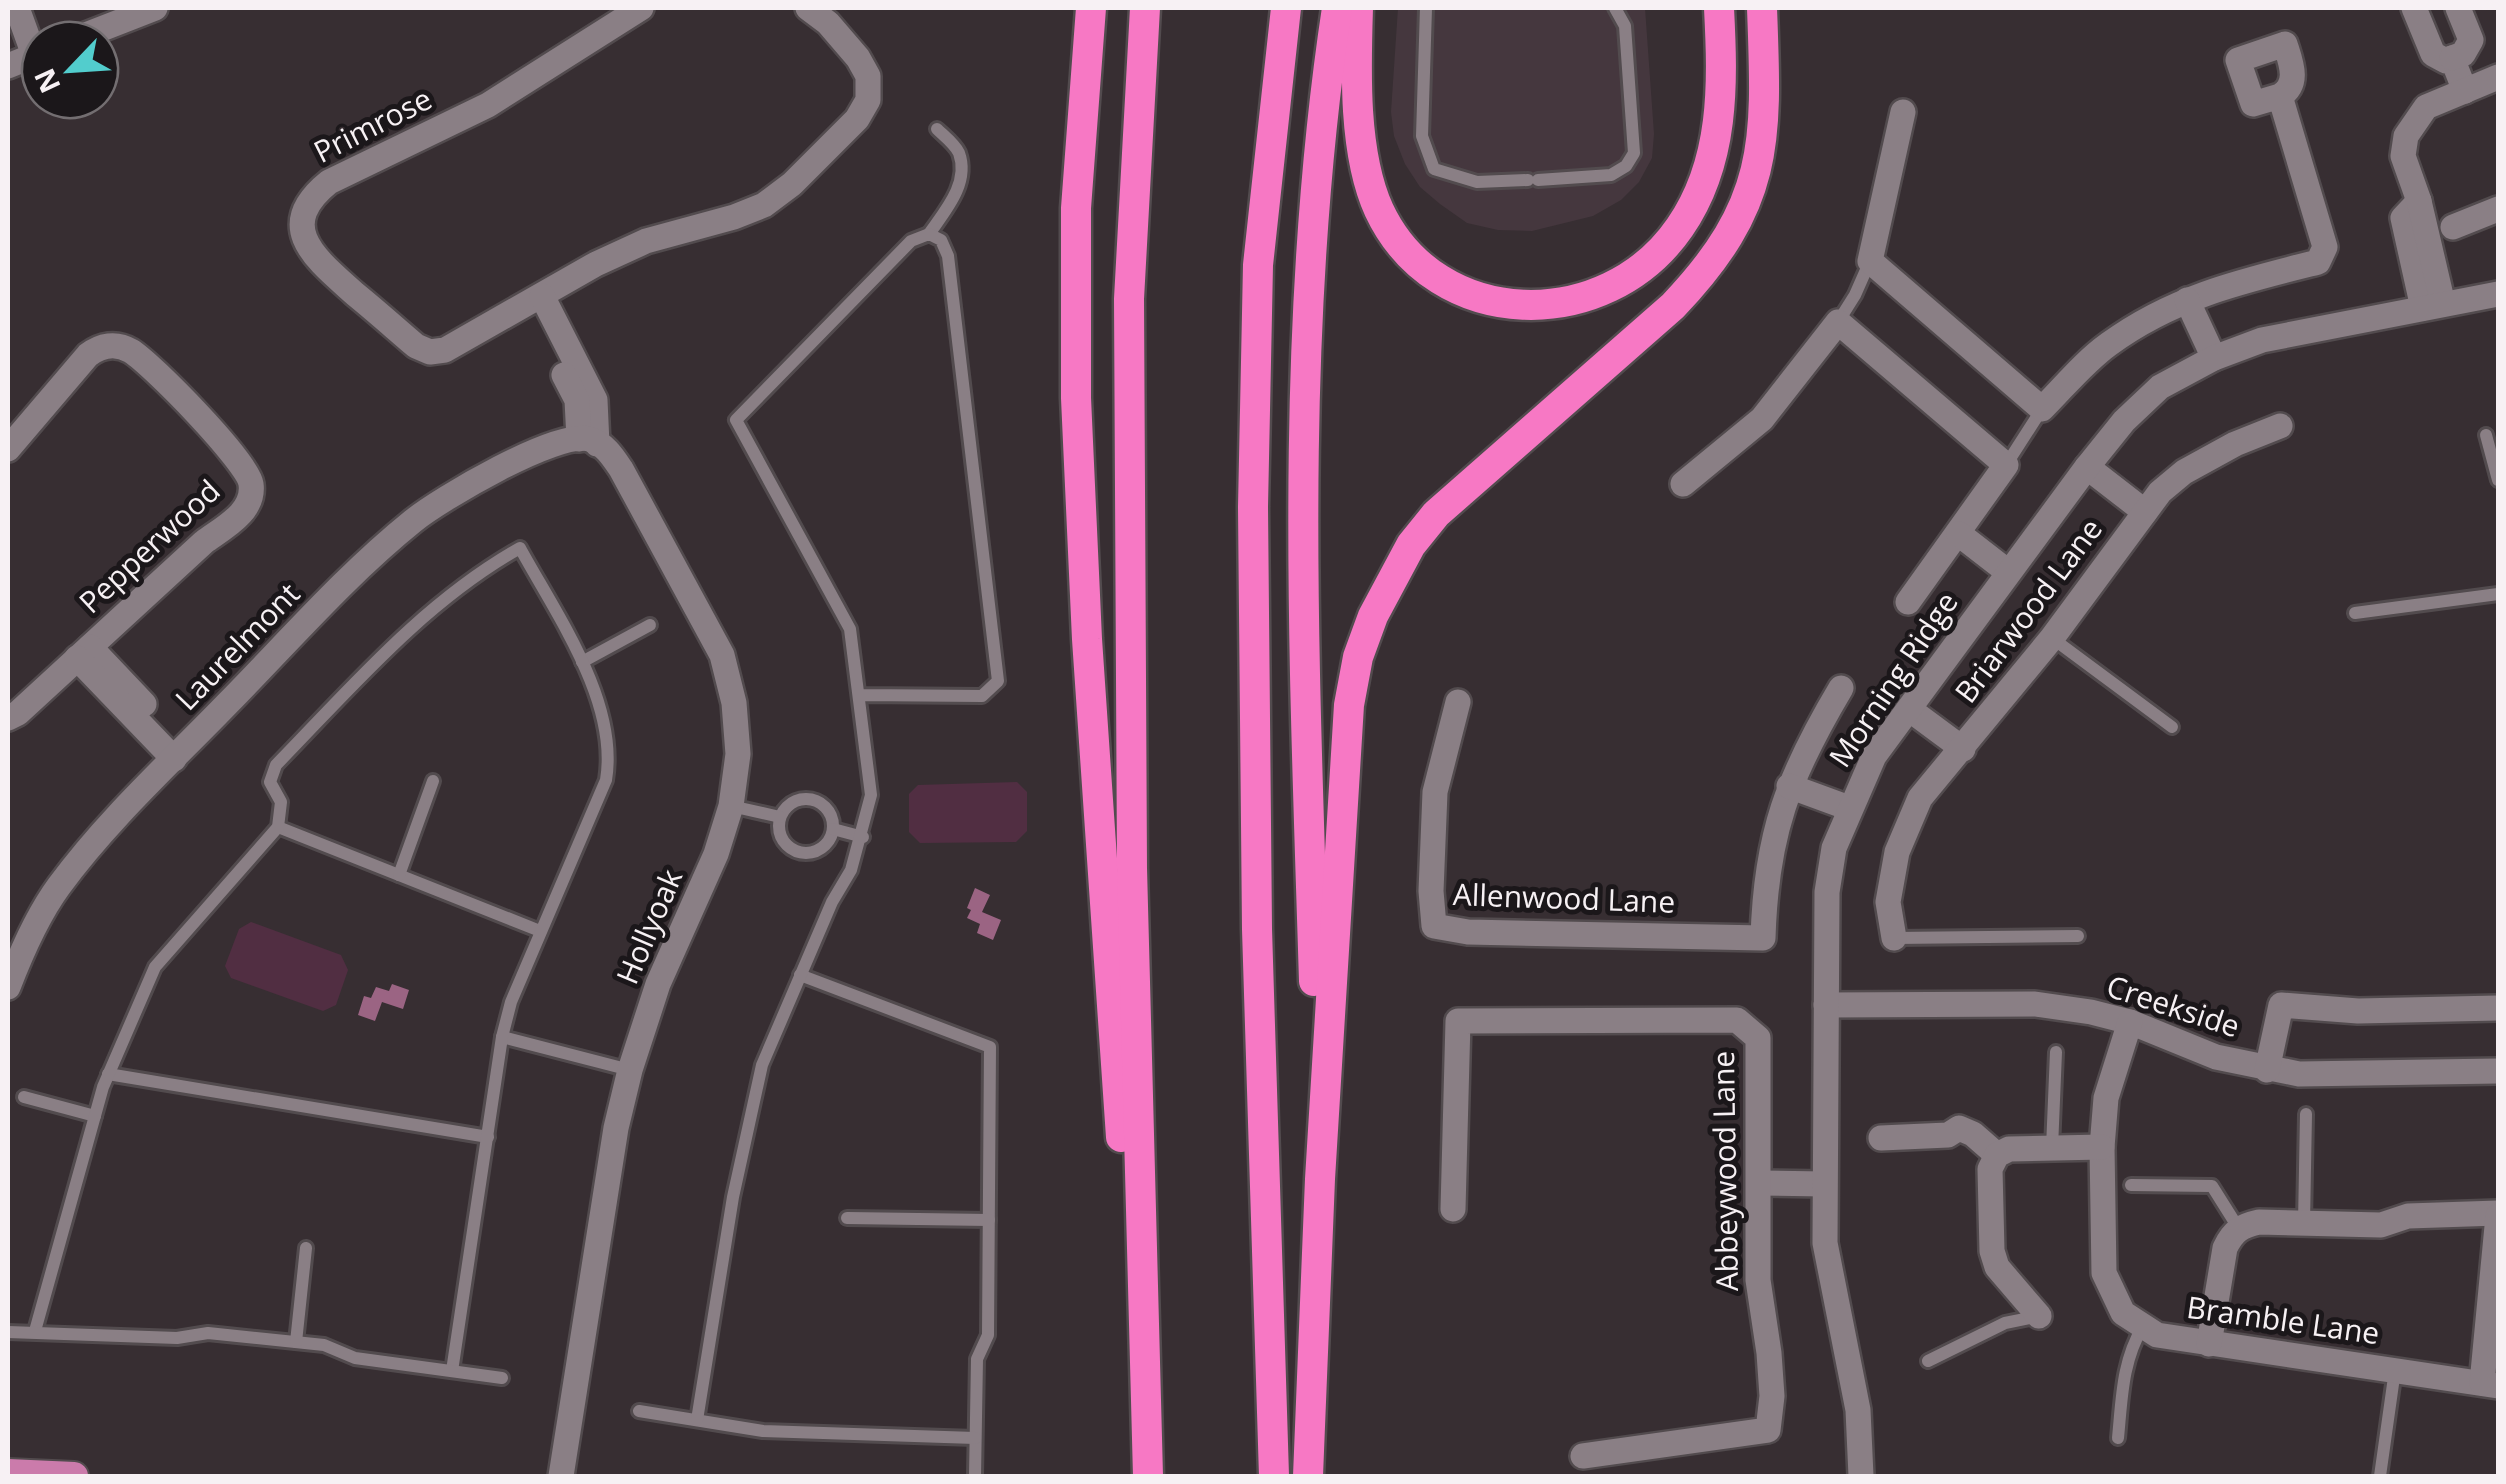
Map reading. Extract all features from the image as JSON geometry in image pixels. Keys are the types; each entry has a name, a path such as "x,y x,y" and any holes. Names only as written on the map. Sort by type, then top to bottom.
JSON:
{"highway":[{"path":"1274,1476 1256,929 1252,507 1258,265 1286,8"},
{"path":"1336,8 1364,161 1380,211 1395,238 1414,260 1464,293 1521,306 1578,299 1609,287 1634,271 1679,229 1713,160 1720,124 1719,8"},
{"path":"1320,1179 1303,632 1306,285 1344,45 1358,8"},
{"path":"1308,1476 1320,1179 1349,704 1358,656 1373,616 1411,545 1436,514 1673,306 1704,274 1726,241 1759,170 1764,132 1762,8"},
{"path":"1091,9 1076,208 1076,398 1114,1059 1148,1444"},
{"path":"1144,11 1129,319 1132,868 1148,1476"}],"main road":[{"path":"8,1473 74,1476"}],"street":[{"path":"120,22 155,8"},
{"name":"Primrose","path":"641,8 488,105 329,182 310,197 301,218 303,239 314,258 416,346 430,352 445,350 596,264 646,241 764,205 792,184 857,119 868,100 868,76 858,58 828,23 808,8"},
{"path":"2414,8 2433,54 2446,60 2463,54 2471,40 2458,8"},
{"path":"2452,58 2466,90"},
{"path":"2433,306 2403,218 2420,201 2403,156 2406,136 2426,107 2498,77"},
{"path":"1903,112 1870,262 2042,409 2110,344 2187,300 2217,287 2318,262 2326,247 2280,96"},
{"path":"2453,227 2498,210"},
{"name":"Morning Ridge","path":"1862,1476 1858,1410 1825,1243 1827,892 1834,848 1874,756 2087,466 2124,420 2160,387 2214,358 2262,340 2498,294"},
{"path":"534,300 577,400 589,440"},
{"path":"2187,300 2214,358"},
{"path":"1683,484 1762,419 1838,322 2006,465 1908,602"},
{"name":"Pepperwood","path":"8,449 88,354 99,346 115,345 130,350 166,382 244,467 251,485 248,504 236,518 204,542 8,718"},
{"name":"Briarwood Lane","path":"1894,938 1888,902 1897,852 1920,798 2052,638 2160,492 2184,472 2235,444 2280,426"},
{"name":"Laurelmont","path":"8,987 20,954 56,889 98,837 361,567 415,519 468,485 549,445 570,438 589,440"},
{"name":"Hollyoak","path":"561,1476 616,1128 630,1070 658,984 716,854 731,806 738,754 734,703 722,655 622,469 607,450 589,440"},
{"name":"Briarwood Lane","path":"2087,466 2145,512"},
{"path":"1959,534 2008,572"},
{"name":"Pepperwood","path":"84,652 180,753"},
{"name":"Allenwood Lane","path":"1458,702 1435,792 1431,890 1434,926 1468,932 1763,938 1764,884 1789,786 1804,750 1841,688"},
{"name":"Briarwood Lane","path":"1909,708 1964,749"},
{"path":"1789,786 1849,808"},
{"name":"Creekside","path":"1826,1005 2036,1004 2130,1022 2216,1057 2299,1074 2498,1071"},
{"path":"2267,1070 2280,1005 2358,1011 2498,1008"},
{"name":"Abbeywood Lane","path":"1454,1209 1458,1020 1736,1020 1758,1038 1758,1280 1772,1396 1768,1430 1583,1456"},
{"name":"Bramble Lane","path":"2130,1022 2106,1098 2102,1147 2104,1273 2122,1313 2157,1336 2490,1384"},
{"path":"1882,1138 1948,1136 1959,1128 1974,1134 1998,1155"},
{"path":"2039,1316 1997,1267 1992,1251 1990,1169 1998,1155 2009,1149 2102,1147"},
{"path":"1759,1183 1824,1184"},
{"path":"2209,1344 2225,1248 2231,1234 2239,1229 2259,1222 2380,1225 2408,1216 2498,1214 2490,1384"}],"lane":[{"path":"1426,8 1422,136 1434,169 1477,182 1612,175 1626,166 1634,153 1624,26 1616,8"},
{"path":"697,1420 734,1197 762,1065 832,902 851,870 863,837 871,795 850,628 736,420 911,241 929,234 950,205 961,180 958,151 936,129"},
{"path":"860,695 982,696 998,680 948,256 941,240 929,234"},
{"path":"1838,322 1870,262"},
{"path":"2006,465 2042,409"},
{"path":"2486,435 2498,480"},
{"path":"35,1331 108,1074 156,967 278,827 281,802 270,782 276,765 412,627 480,571 520,548 594,686 609,762 606,780 511,1002 502,1036 452,1371"},
{"path":"2355,613 2498,594"},
{"path":"582,662 650,625"},
{"path":"2052,638 2172,727"},
{"path":"398,875 433,782"},
{"path":"816,801 829,812 832,829 824,845 800,852 780,834 780,817 791,803 816,801"},
{"path":"731,806 780,817"},
{"path":"278,827 540,931"},
{"path":"832,829 863,837"},
{"path":"1894,938 2078,936"},
{"path":"800,975 990,1047 988,1336 977,1360 975,1476"},
{"path":"502,1036 630,1070"},
{"path":"2052,1148 2056,1052"},
{"path":"108,1074 488,1136"},
{"path":"24,1096 94,1116"},
{"path":"2304,1223 2306,1114"},
{"path":"2131,1185 2212,1186 2239,1229"},
{"path":"847,1218 989,1220"},
{"path":"296,1342 306,1248"},
{"path":"1928,1360 2006,1323 2039,1316"},
{"path":"2118,1438 2124,1368 2143,1326"},
{"path":"8,1332 178,1338 208,1333 324,1345 355,1358 502,1378"},
{"path":"2380,1476 2395,1370"},
{"path":"639,1411 780,1432 975,1438"}],"shaded area":[{"path":"1398,8 1645,8 1654,134 1652,158 1639,182 1621,200 1593,216 1532,231 1498,230 1467,223 1440,204 1420,187 1394,136 1391,112"},
{"path":"1017,782 1027,792 1027,831 1016,842 920,843 909,832 909,794 918,785"},
{"path":"975,888 990,895 982,912 1001,920 993,940 977,933 980,924 967,918"},
{"path":"251,922 341,955 348,970 336,1005 323,1011 231,978 225,966 239,929"},
{"path":"392,984 409,990 403,1009 382,1002 375,1021 358,1015 364,996 371,998 376,987 389,991"}]}
